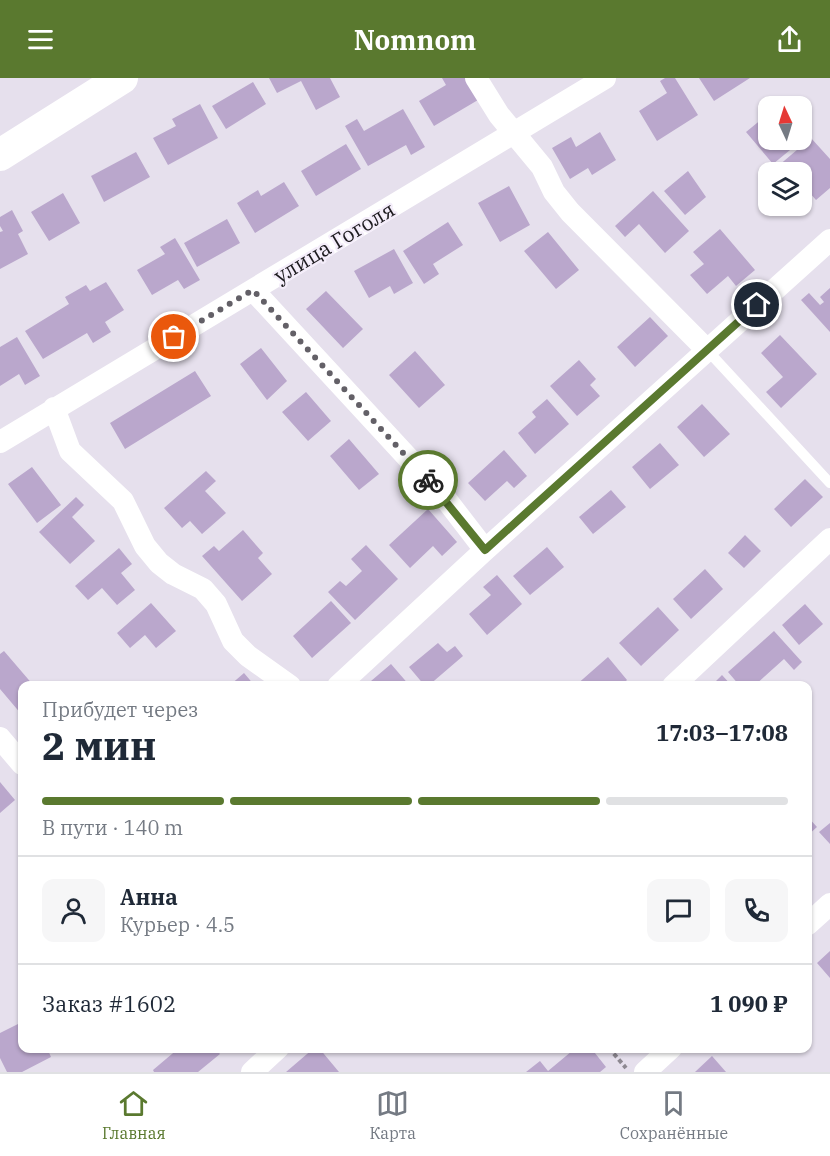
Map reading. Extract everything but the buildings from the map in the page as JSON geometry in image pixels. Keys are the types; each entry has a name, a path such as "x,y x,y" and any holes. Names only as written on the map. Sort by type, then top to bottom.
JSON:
{"street":[{"path":"0,155 122,78"},
{"path":"476,78 499,115 542,167 554,192 570,212 707,350"},
{"name":"улица Гоголя","path":"0,442 605,78"},
{"path":"343,681 485,550 830,240"},
{"path":"253,290 445,498 485,550"},
{"path":"54,408 70,451 123,501 145,546 159,563 172,574 203,590 216,604 233,641 240,649 283,681"},
{"path":"678,681 830,539"},
{"path":"0,738 18,759"},
{"path":"812,920 830,904"},
{"path":"252,1072 273,1053"},
{"path":"645,1072 666,1053"}],"lane":[{"path":"707,350 830,483"}],"path":[{"path":"613,1053 629,1072"}],"way so far":[{"path":"174,337 253,290 428,480"}],"route":[{"path":"428,480 445,498 485,550 757,305"}]}
